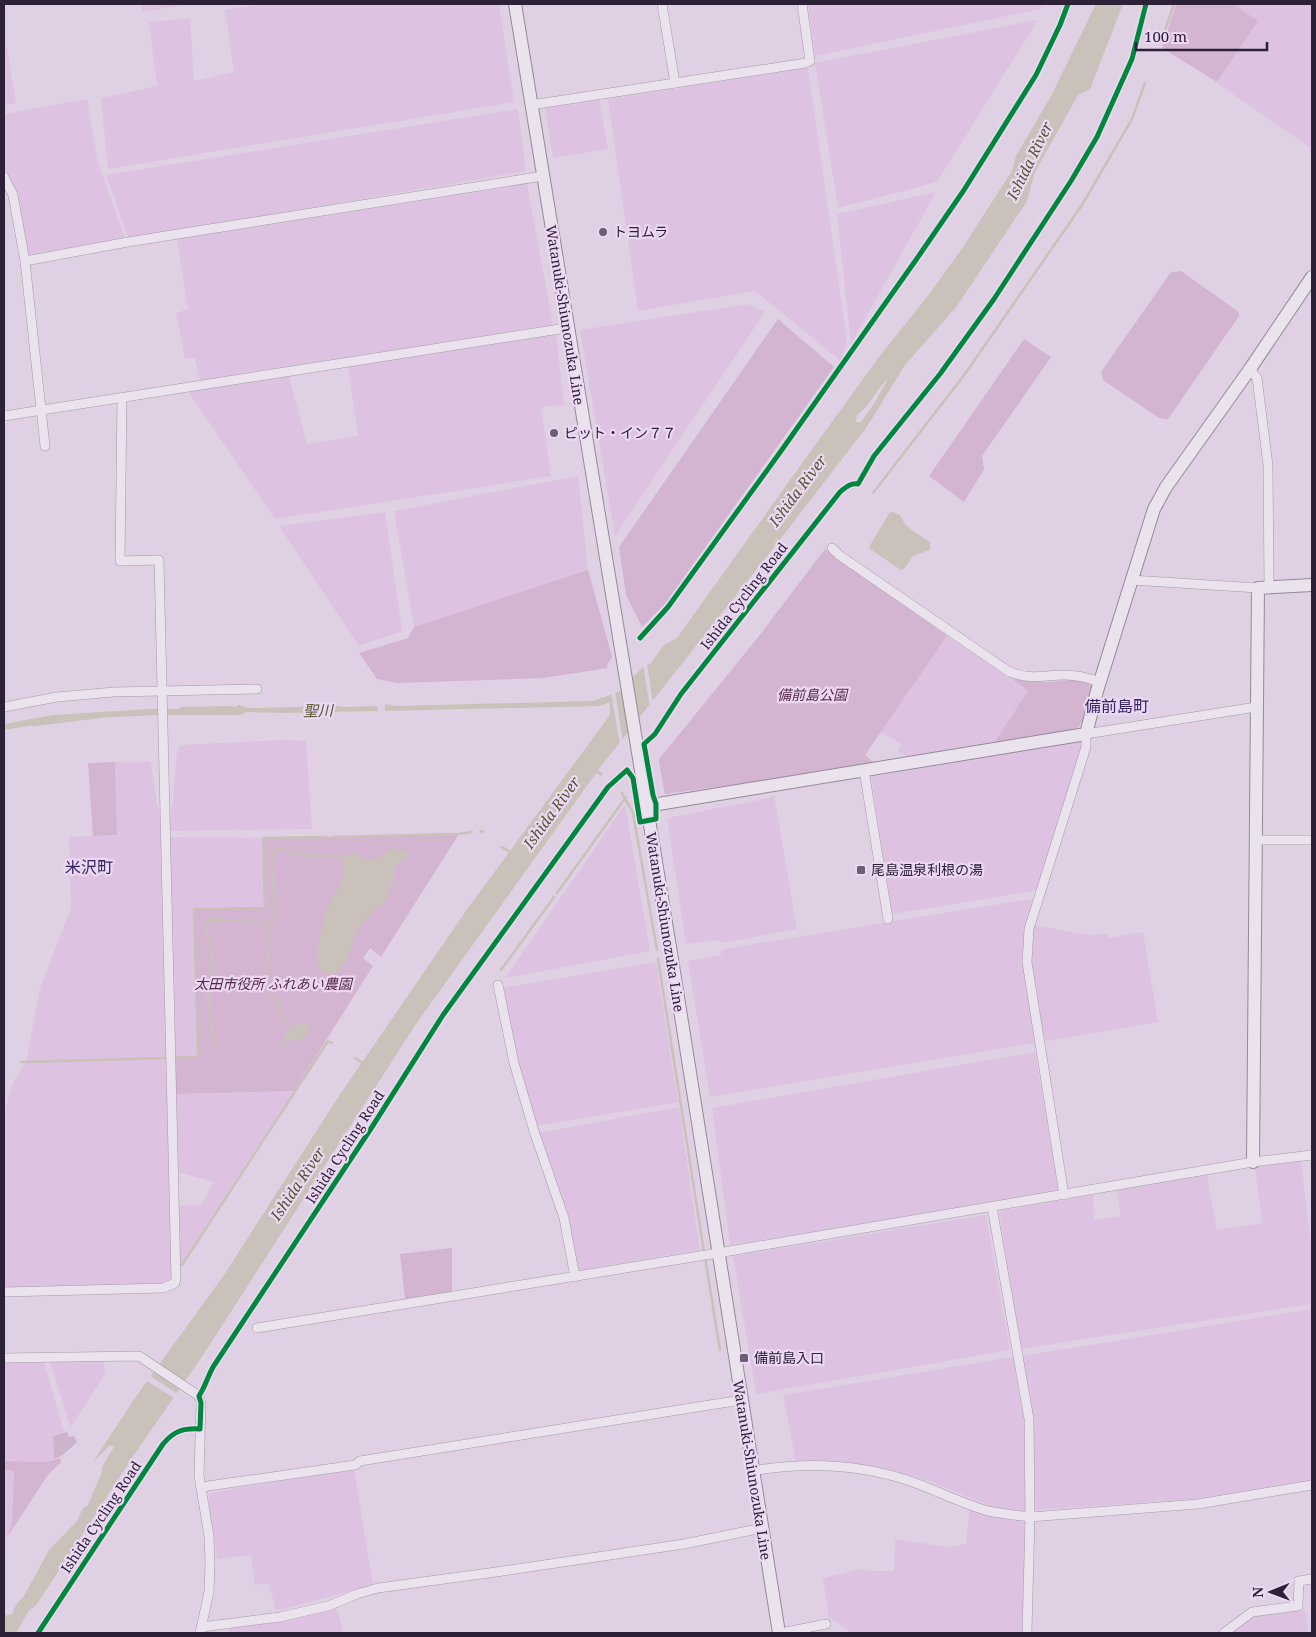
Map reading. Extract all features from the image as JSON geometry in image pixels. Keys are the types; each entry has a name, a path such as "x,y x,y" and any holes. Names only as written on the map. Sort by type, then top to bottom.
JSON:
{"main road":[{"name":"Watanuki-Shiunozuka Line","path":"515,4 566,328 625,673 752,1471 780,1633"},
{"path":"646,806 1086,734 1100,682 1154,508 1312,277"},
{"path":"1253,1162 1256,707 1264,588 1312,585"}],"street":[{"path":"662,4 675,83"},
{"path":"531,105 810,61 802,4"},
{"path":"25,261 542,176"},
{"path":"4,178 13,195 25,261 45,446"},
{"path":"4,416 566,328"},
{"path":"1131,580 1264,588 1268,465 1257,378 1250,369"},
{"path":"4,1292 163,1288 175,1283 159,560 120,561 122,398"},
{"path":"832,548 839,555 1008,671 1027,677 1038,678 1064,675 1100,682"},
{"path":"4,707 72,696 257,689"},
{"path":"1064,1195 1027,962 1027,944 1086,747 1086,734 1256,707"},
{"path":"864,770 888,919"},
{"path":"1256,840 1312,840"},
{"path":"498,985 514,1063 534,1131 564,1218 575,1277"},
{"path":"257,1328 575,1277 1253,1162 1312,1155"},
{"path":"992,1206 1028,1419 1030,1517 1027,1633"},
{"path":"4,1358 142,1357 199,1396 201,1404 199,1463 209,1536 210,1562 209,1592 201,1630 280,1617 328,1606 378,1588 674,1545 762,1528"},
{"path":"201,1488 355,1465 360,1461 741,1400"},
{"path":"752,1471 806,1465 844,1467 906,1480 986,1510 1030,1517 1198,1504 1312,1485"},
{"path":"1224,1633 1252,1612 1298,1606 1299,1581 1312,1579"},
{"path":"780,1633 826,1624"}],"shaded area":[{"path":"141,4 189,4 142,12"},
{"path":"262,4 499,4 514,102 108,169 101,98 157,86 149,22 190,18 194,81 234,72 225,10"},
{"path":"808,4 1042,4 1040,9 815,56"},
{"path":"1233,4 1312,4 1312,149 1217,83 1258,21"},
{"path":"1038,20 937,182 838,208 815,63"},
{"path":"4,30 16,103 4,105"},
{"path":"808,68 847,341 841,361 755,291 638,311 608,99"},
{"path":"87,99 98,163 125,238 26,255 18,196 4,167 4,114"},
{"path":"599,99 608,149 553,158 545,108"},
{"path":"518,109 526,171 129,239 106,175"},
{"path":"527,184 553,325 200,380 195,358 185,358 176,313 188,309 177,239"},
{"path":"936,192 851,344 837,214"},
{"path":"748,304 765,312 615,536 580,330"},
{"path":"556,335 564,405 541,407 551,476 275,519 187,390 289,376 307,444 358,436 348,366"},
{"path":"578,476 588,570 414,627 394,511"},
{"path":"385,512 402,631 359,646 279,526"},
{"path":"947,636 1028,691 994,743 909,758 898,751 901,744 881,732"},
{"path":"283,740 306,741 312,829 168,831 167,812 171,809 173,800 177,750 180,745"},
{"path":"1081,741 1083,745 1039,886 1034,891 892,914 871,777"},
{"path":"115,762 151,762 157,804 161,812 172,1276 165,1285 4,1288 4,1114 13,1083 27,1060 39,991 71,908 69,837 117,835"},
{"path":"774,795 797,929 722,943 717,940 686,944 667,818 769,798"},
{"path":"625,804 650,951 505,978 610,826"},
{"path":"170,837 263,838 265,908 194,910 198,1057 173,1057"},
{"path":"1030,899 1034,903 1026,931 1037,1039 1034,1043 710,1097 688,961 720,955 724,949"},
{"path":"1035,925 1087,935 1108,934 1108,938 1143,932 1158,1022 1047,1041 1042,1038 1030,965 1031,938"},
{"path":"656,962 678,1102 537,1126 517,1061 502,988"},
{"path":"1035,1052 1059,1193 730,1245 712,1108"},
{"path":"294,1091 179,1267 177,1206 201,1205 214,1182 177,1172 174,1094"},
{"path":"679,1107 700,1250 579,1270 538,1133"},
{"path":"1301,1161 1312,1253 1312,1304 1020,1349 999,1211 1093,1195 1094,1220 1121,1216 1116,1190 1207,1175 1217,1230 1262,1223 1255,1167"},
{"path":"986,1215 1010,1350 756,1394 733,1256"},
{"path":"1312,1309 1312,1480 1194,1499 1035,1510 1033,1417 1022,1356"},
{"path":"1013,1357 1025,1424 1025,1512 992,1507 929,1481 890,1469 796,1462 783,1395"},
{"path":"50,1361 104,1362 105,1374 70,1426"},
{"path":"4,1362 44,1362 64,1432 53,1436 54,1459 47,1462 4,1461"},
{"path":"67,1432 69,1437 74,1436 77,1442 63,1455 54,1459 53,1436"},
{"path":"4,1469 14,1470 12,1526 8,1536 4,1539"},
{"path":"354,1469 373,1585 276,1611 269,1583 255,1585 251,1555 217,1559 208,1493"},
{"path":"970,1507 1026,1519 1025,1633 852,1633 829,1617 823,1578 861,1569 894,1571 895,1539 947,1547 966,1544"},
{"path":"337,1609 343,1633 229,1633 229,1626"},
{"path":"1305,1610 1309,1633 1234,1633 1234,1631 1255,1615"}],"green space":[{"path":"1176,4 1233,4 1258,21 1217,82 1162,48"},
{"path":"1181,271 1236,310 1239,316 1168,419 1159,418 1103,380 1101,372 1171,272"},
{"path":"778,319 834,367 664,605 642,627 626,595 619,547"},
{"path":"1024,339 1051,357 982,456 984,469 964,502 929,476"},
{"name":"備前島公園","path":"825,549 947,636 865,755 874,763 777,779 665,794 659,762 660,758 759,636"},
{"path":"588,570 612,657 607,665 608,668 543,678 397,683 377,679 359,653 408,638 414,627"},
{"path":"1009,677 1043,682 1074,680 1091,684 1092,689 1088,708 1076,730 994,743 1028,691"},
{"path":"115,762 117,835 93,836 88,763"},
{"name":"太田市役所 ふれあい農園","path":"459,834 381,957 370,948 363,958 373,966 294,1091 174,1094 173,1057 198,1056 194,909 265,908 263,838"},
{"path":"452,1248 452,1292 405,1299 400,1254"},
{"path":"60,1458 61,1462 47,1476 8,1536 12,1525 14,1471 4,1469 4,1461 47,1462"}],"water":[{"name":"Ishida River","path":"1096,4 1123,4 1090,89 1078,95 1035,172 1027,201 957,306 905,365 866,428 598,770 603,774 601,776 596,773 416,1024 203,1355 134,1455 37,1604 28,1612 16,1633 4,1633 4,1616 12,1614 49,1550 77,1521 83,1508 88,1505 102,1472 102,1467 114,1447 110,1445 93,1462 135,1398 224,1275 339,1096 468,908 610,715 610,702 600,706 385,711 385,704 397,706 593,701 619,692 643,667 651,663 664,645 677,638 879,357 931,292 963,247 1012,171 1016,156 1051,96","holes":["888,379 861,422 856,422 857,415 866,407"]},
{"path":"890,512 898,514 908,527 930,542 930,550 913,556 904,569 901,570 869,547"},
{"path":"239,705 249,708 377,706 378,711 165,715 165,709 179,709 181,707 235,707"},
{"path":"160,709 160,715 69,719 4,730 4,724 53,715"},
{"path":"393,848 410,854 394,867 394,880 386,901 372,912 356,932 350,954 339,971 334,974 324,974 318,960 319,940 327,910 342,880 345,856 354,853 366,859 377,859"},
{"path":"308,1023 309,1032 302,1039 299,1041 287,1040 284,1048 279,1048 291,1026"}],"pier":[{"path":"647,662 653,704 650,708 643,664"},
{"path":"615,691 623,742 620,746 611,692"},
{"path":"149,1375 179,1395 176,1399 145,1380"}],"waterway":[{"path":"1161,42 1174,4"},
{"path":"873,493 965,374 1082,205 1132,119 1145,83"},
{"name":"聖川","path":"33,725 99,717"},
{"path":"622,793 633,813 657,950"},
{"path":"557,893 626,797"},
{"path":"333,837 459,834 472,832"},
{"path":"173,1057 198,1057 194,909 265,908 263,838 326,837"},
{"path":"502,847 512,853"},
{"path":"217,1047 214,1042 208,998 211,983 212,943 206,934 207,923 210,920 268,924 271,922 275,912 272,861 274,851 278,849 286,849 301,854 328,855 344,859"},
{"path":"501,970 554,897"},
{"path":"268,924 266,933 269,948 266,966 269,997 278,1001 282,1015 291,1027"},
{"path":"658,959 704,1252"},
{"path":"182,1265 328,1041 332,1043"},
{"path":"21,1062 166,1058"},
{"path":"355,1058 364,1064"},
{"path":"705,1257 720,1350"}],"cycle path":[{"path":"640,638 668,607 781,451 964,190 1036,75 1068,4"},
{"name":"Ishida Cycling Road","path":"38,1633 163,1444 179,1431 200,1429 201,1403 199,1396 213,1367 372,1127 443,1015 608,787 627,770 633,778 640,822 656,819 656,804 644,744 655,734 681,694 840,492 850,485 858,484 874,456 940,374 994,299 1071,181 1097,137 1132,59 1146,4"}],"place":[{"name":"トヨムラ","path":"603,232"},
{"name":"ピット・イン７７","path":"554,433"},
{"name":"尾島温泉利根の湯","path":"861,870"},
{"name":"備前島入口","path":"744,1358"}],"district":[{"name":"備前島町","path":"1117,706"},
{"name":"米沢町","path":"89,867"}]}
